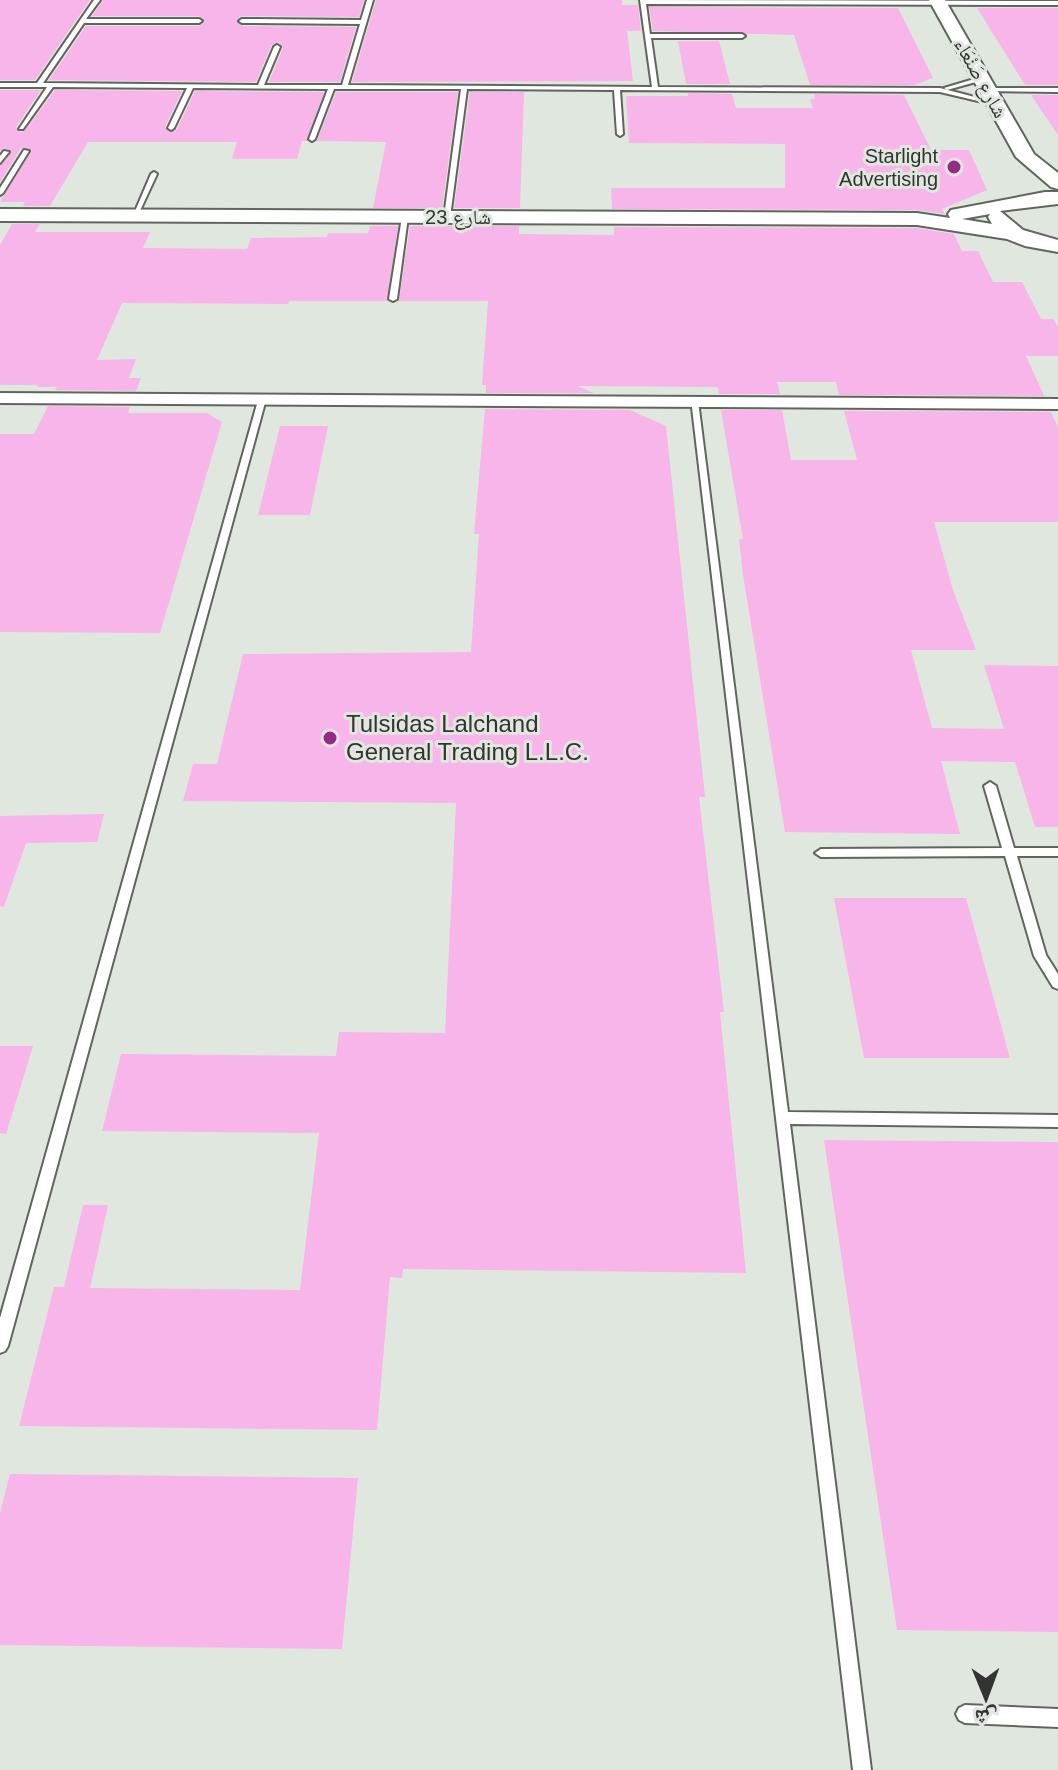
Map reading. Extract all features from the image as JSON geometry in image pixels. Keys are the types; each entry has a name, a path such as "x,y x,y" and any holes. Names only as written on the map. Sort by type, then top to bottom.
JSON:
{"street":[{"name":"شارع صَنْعَاء","path":"938,2 1026,157 1058,183"},
{"path":"1026,157 1012,203 998,212 998,219 1058,261"},
{"name":"شارع 23","path":"917,219 1058,198"},
{"name":"شارع 23","path":"0,215 917,219 1019,236 1058,246"},
{"path":"0,398 1058,404"}],"lane":[{"path":"39,85 97,0"},
{"path":"344,88 370,0"},
{"path":"655,88 643,1 1058,3"},
{"path":"82,21 199,21"},
{"path":"242,21 363,22"},
{"path":"648,36 742,36"},
{"path":"260,87 277,47"},
{"path":"0,85 1058,90"},
{"path":"21,128 51,85"},
{"path":"171,128 190,87"},
{"path":"312,139 331,88"},
{"path":"447,217 464,88"},
{"path":"617,88 620,134"},
{"path":"940,90 988,91"},
{"path":"0,193 26,151"},
{"path":"0,161 6,152"},
{"path":"135,215 154,174"},
{"path":"393,299 405,217"},
{"path":"0,1346 262,399"},
{"path":"694,401 862,1770"},
{"path":"990,786 1040,956 1058,984"},
{"path":"821,853 1058,852"},
{"path":"782,1118 1058,1121"},
{"path":"965,1714 1058,1718"}],"building":[{"path":"0,0 90,0 35,80 0,80"},
{"path":"103,0 364,0 359,17 242,16 236,20 242,26 356,27 340,82 269,82 283,48 279,42 271,46 256,82 49,80 86,26 199,26 205,22 199,16 92,16"},
{"path":"376,0 622,0 622,5 638,5 641,31 627,31 633,81 352,82"},
{"path":"649,7 898,8 933,78 914,85 810,85 794,35 653,31"},
{"path":"977,8 1058,8 1058,85 1025,85"},
{"path":"678,41 719,41 730,84 686,84"},
{"path":"0,90 41,90 16,127 19,132 25,131 55,90 182,91 165,127 169,132 177,129 195,91 324,92 307,141 302,141 297,159 232,159 237,142 88,142 50,206 23,206 25,202 0,202 32,150 21,148 0,182 0,166 12,152 5,148 0,151"},
{"path":"336,92 458,92 442,208 373,208 386,142 317,141"},
{"path":"470,92 524,92 520,208 454,208"},
{"path":"688,93 732,94 736,108 813,108 810,99 815,99 814,94 904,95 931,150 969,150 987,190 942,209 945,214 917,210 612,209 611,188 785,188 785,144 629,143 626,96 688,96"},
{"path":"1031,95 1058,95 1058,135"},
{"path":"12,224 40,224 35,232 150,232 143,248 247,249 251,238 327,237 328,233 368,233 370,226 398,226 387,301 122,303 97,360 136,359 129,378 141,378 136,391 55,390 57,387 0,385 0,245"},
{"path":"410,226 519,226 519,234 614,235 614,227 917,228 954,234 962,251 978,251 993,282 1022,282 1041,319 1053,319 1058,327 1058,356 1026,356 1044,396 839,395 836,382 777,382 780,394 719,394 718,387 577,386 594,393 486,393 486,385 482,385 488,301 399,301"},
{"path":"48,406 130,407 128,413 207,413 222,422 160,633 0,632 0,434 34,434"},
{"path":"485,409 630,410 666,426 705,797 699,797 724,1012 720,1012 746,1273 403,1269 402,1278 390,1277 377,1430 19,1426 54,1287 64,1287 83,1205 108,1205 90,1288 300,1290 319,1133 102,1131 121,1054 336,1056 339,1032 445,1033 456,803 183,801 193,764 217,764 243,654 471,652 479,534 474,534"},
{"path":"721,410 782,410 791,460 857,460 844,411 1051,412 1058,427 1058,522 934,522 953,590 976,650 911,650 932,728 1004,729 984,665 1058,666 1058,827 1035,827 1015,762 941,761 960,834 785,832 743,575 739,539 743,539"},
{"path":"280,426 328,426 310,515 258,515"},
{"path":"104,814 97,842 26,843 4,907 0,906 0,816"},
{"path":"834,898 966,898 1010,1058 864,1058"},
{"path":"0,1046 33,1046 6,1134 0,1133"},
{"path":"824,1140 1058,1142 1058,1632 897,1630"},
{"path":"10,1474 358,1478 342,1649 0,1645 0,1513"}],"place":[{"name":"Starlight Advertising","path":"954,167"},
{"name":"Tulsidas Lalchand General Trading L.L.C.","path":"330,738"}]}
